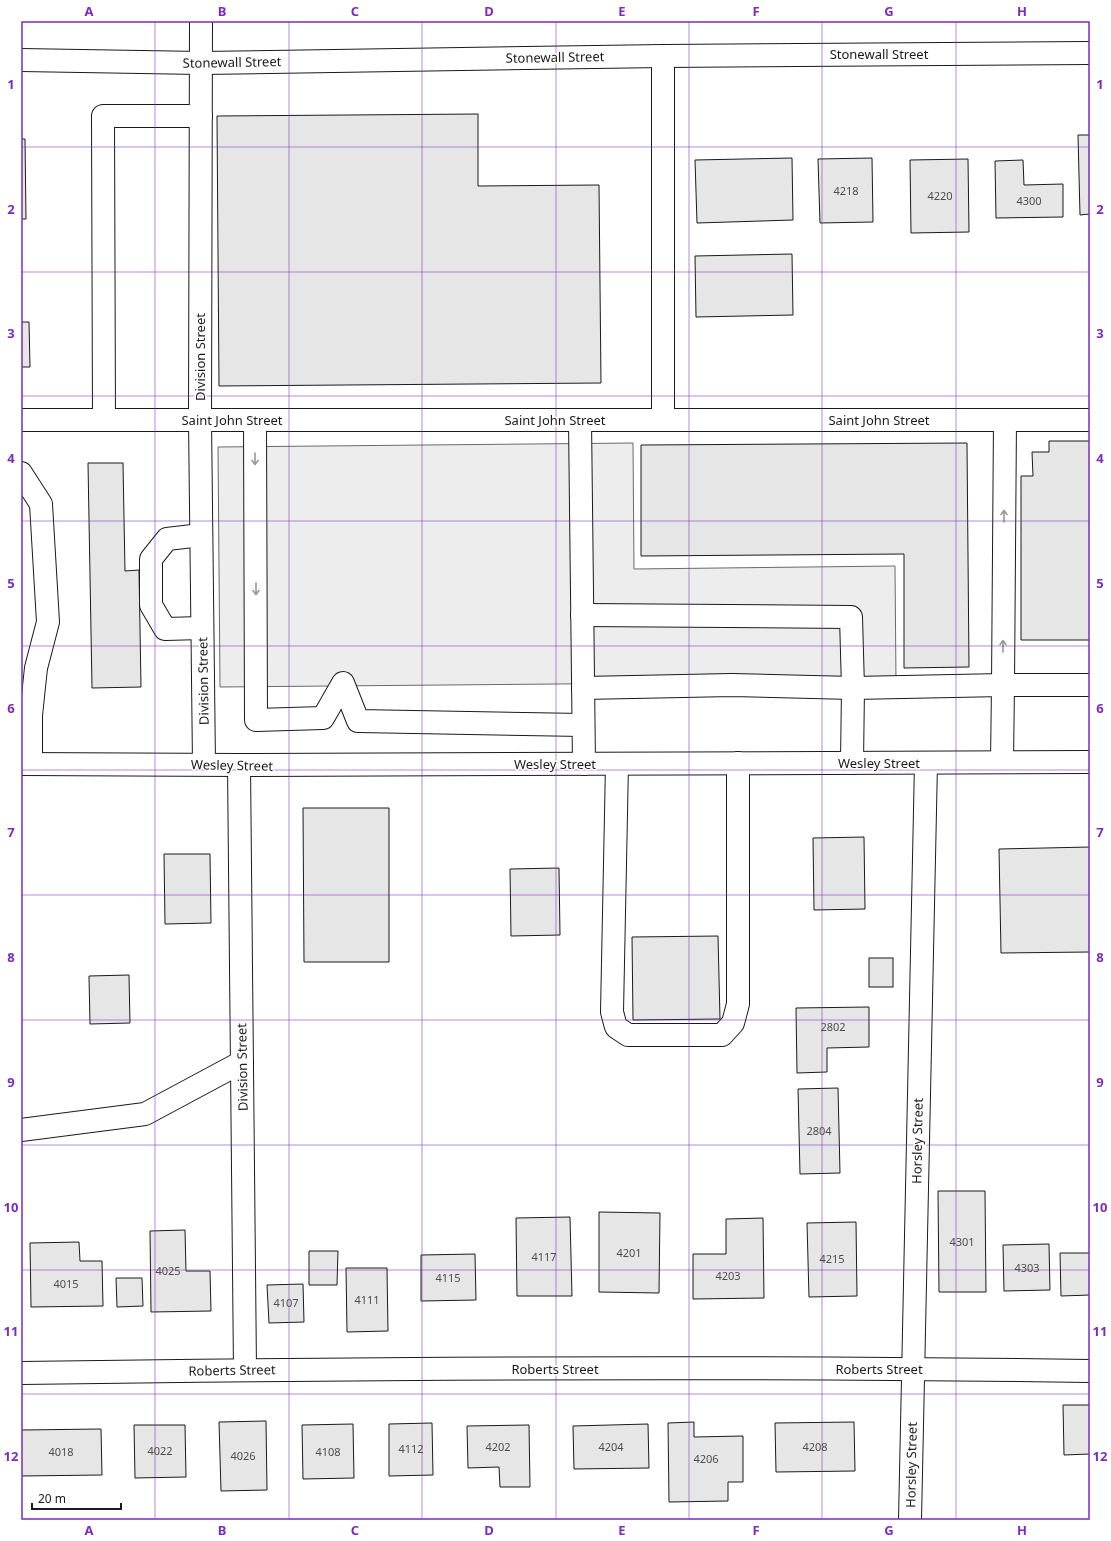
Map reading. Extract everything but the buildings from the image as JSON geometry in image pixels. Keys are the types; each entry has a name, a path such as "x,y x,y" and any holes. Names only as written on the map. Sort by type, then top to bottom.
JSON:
{"street":[{"name":"Division Street","path":"201,21 200,420 204,764"},
{"name":"Stonewall Street","path":"21,60 201,63 663,56 1090,53"},
{"path":"663,56 663,420"},
{"path":"104,420 102,116 201,116"},
{"name":"Saint John Street","path":"21,420 1090,420"},
{"path":"255,420 256,720 324,718 343,683 358,721 583,725"},
{"path":"580,420 584,764"},
{"path":"1002,762 1005,420"},
{"path":"21,473 41,504 48,622 29,668 31,715 26,764"},
{"path":"201,535 167,539 151,559 151,597 152,605 165,629 202,628"},
{"path":"582,615 851,617 853,688 852,763"},
{"path":"583,688 732,685 853,688 1090,685"},
{"name":"Wesley Street","path":"26,764 239,765 1090,762"},
{"name":"Horsley Street","path":"910,1520 912,1368 926,763"},
{"path":"617,764 612,1012 616,1027 628,1035 644,1035 722,1034 733,1023 738,1004 738,764"},
{"name":"Division Street","path":"239,765 245,1370"},
{"path":"21,1130 145,1114 242,1062"},
{"name":"Roberts Street","path":"21,1373 245,1370 912,1368 1090,1371"}],"shaded area":[{"path":"633,443 634,569 895,566 896,681 220,687 218,447"}]}
